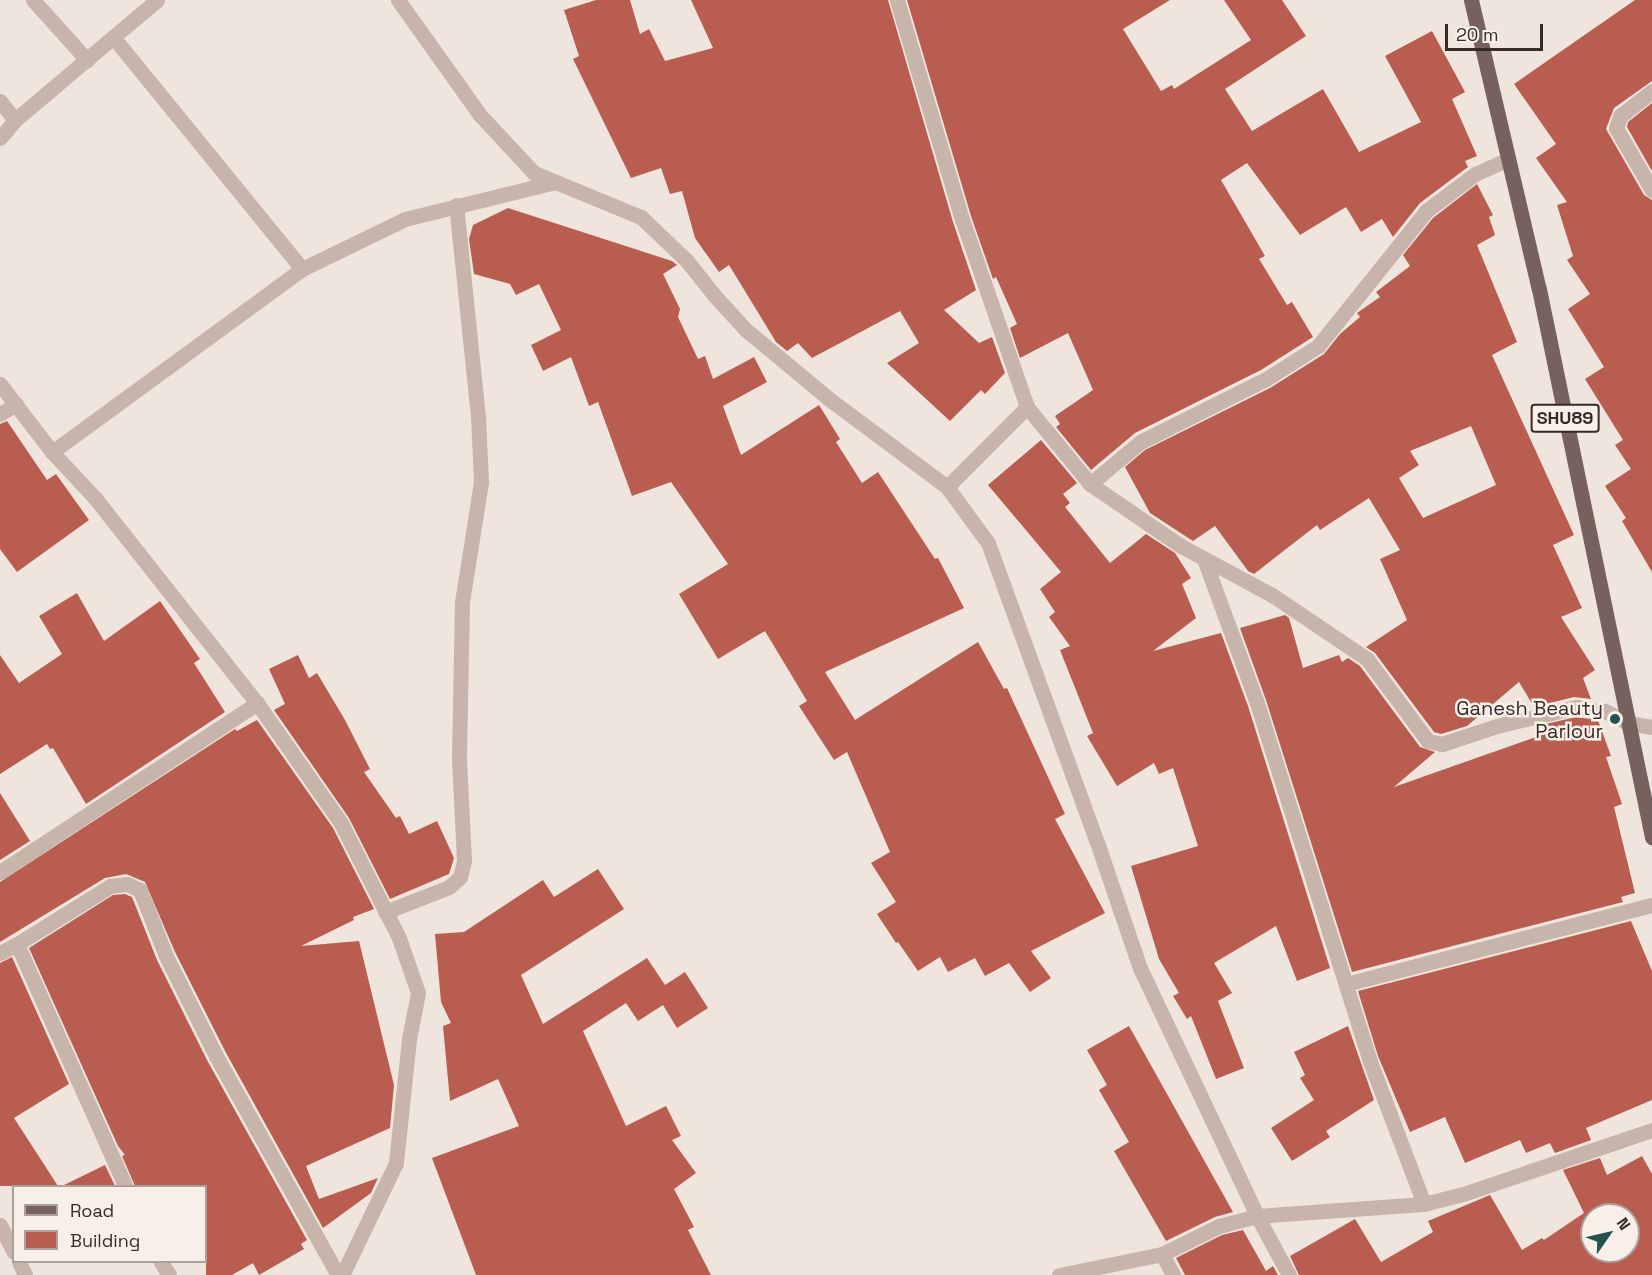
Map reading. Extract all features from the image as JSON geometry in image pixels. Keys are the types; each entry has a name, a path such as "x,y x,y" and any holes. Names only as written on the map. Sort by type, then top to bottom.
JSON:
{"main road":[{"name":"SHU89","path":"1471,0 1539,289 1652,837"}],"street":[{"path":"33,0 87,60"},
{"path":"398,0 480,115 534,173 640,217 687,261 746,330 829,399 947,487 988,543 1097,842 1140,968 1257,1216 1289,1275"},
{"path":"897,0 962,219 1027,407 1090,484 1204,559 1272,595 1367,659 1428,741 1442,744 1497,726 1576,707 1605,711 1629,723 1652,727"},
{"path":"0,138 15,120 113,38 151,2"},
{"path":"113,38 303,269"},
{"path":"1652,91 1620,116 1616,128 1652,190"},
{"path":"0,101 15,120"},
{"path":"1090,484 1140,442 1266,379 1318,346 1426,210 1475,174 1507,160"},
{"path":"51,452 303,269 405,219 556,182"},
{"path":"385,912 449,887 459,877 464,861 459,757 462,602 481,482 478,417 456,205"},
{"path":"0,384 51,452 95,498 257,703 341,823 399,938 418,993 410,1039 396,1163 340,1275"},
{"path":"0,414 16,404"},
{"path":"947,487 1027,407"},
{"path":"1204,559 1257,703 1369,1059 1424,1204"},
{"path":"0,872 257,703"},
{"path":"0,953 110,886 127,884 140,890 166,956 216,1056 340,1275"},
{"path":"1346,984 1652,905"},
{"path":"17,944 125,1185"},
{"path":"1059,1275 1162,1254 1220,1226 1257,1216 1424,1204 1463,1194 1652,1130"},
{"path":"0,1225 12,1248"},
{"path":"1162,1254 1173,1275"}],"building":[{"path":"596,0 630,0 640,34 649,29 665,61 713,48 691,0 888,0 953,222 976,290 944,310 979,343 992,337 1005,373 985,394 981,390 950,421 887,363 919,343 900,311 812,358 798,343 787,351 776,342 729,265 719,272 695,238 682,191 670,194 661,168 631,178 573,59 579,56 564,10"},
{"path":"907,0 1170,0 1123,29 1161,91 1172,85 1174,89 1251,40 1224,0 1282,0 1306,36 1225,89 1252,131 1323,89 1359,152 1421,122 1385,56 1432,31 1465,92 1452,99 1477,156 1465,161 1468,167 1420,203 1393,237 1382,219 1361,232 1346,207 1300,235 1247,163 1221,180 1265,256 1259,259 1287,305 1292,302 1313,337 1261,370 1135,433 1091,470 1056,427 1060,424 1055,416 1093,390 1068,333 1020,358 1010,328 1017,324 996,277 993,279 971,216"},
{"path":"1635,0 1652,0 1652,81 1614,108 1606,129 1644,195 1652,200 1652,572 1622,521 1626,518 1605,486 1631,469 1615,445 1623,440 1585,379 1604,367 1568,309 1590,294 1567,260 1573,256 1557,205 1567,202 1536,158 1556,144 1514,84"},
{"path":"1652,103 1652,171 1627,127 1628,122"},
{"path":"1477,184 1493,215 1489,217 1495,235 1477,245 1517,342 1492,355 1574,535 1553,545 1582,608 1561,617 1595,670 1583,678 1591,699 1574,697 1534,707 1519,682 1467,726 1441,734 1434,732 1375,653 1366,647 1407,620 1380,559 1400,550 1369,498 1320,530 1317,525 1254,574 1248,571 1215,526 1193,541 1150,513 1125,467 1145,450 1270,388 1324,354 1340,334 1360,317 1357,313 1380,297 1376,292 1410,266 1403,255 1433,218","holes":["1471,426 1496,485 1423,518 1399,478 1419,465 1410,451"]},
{"path":"508,208 672,261 677,265 663,274 680,309 678,317 698,359 705,356 713,379 754,357 767,382 723,406 741,455 819,405 840,439 836,442 862,483 878,472 935,559 938,558 964,608 825,672 855,720 978,642 1004,689 1007,688 1065,814 1055,819 1105,913 1031,951 1051,978 1030,992 1009,963 985,976 975,958 948,972 940,957 918,971 898,942 896,943 877,914 896,902 871,863 890,852 847,752 834,760 799,706 807,701 765,631 718,659 679,594 728,564 671,482 632,496 598,402 589,406 571,357 543,371 531,345 561,330 539,284 516,295 510,284 474,274 469,239 473,225"},
{"path":"7,421 47,480 56,474 89,520 17,572 0,549 0,424"},
{"path":"1041,440 1077,483 1063,494 1070,503 1065,507 1110,563 1146,534 1175,553 1191,578 1182,584 1196,618 1153,651 1221,633 1248,706 1330,968 1297,981 1276,926 1214,963 1232,993 1218,1001 1244,1068 1216,1079 1191,1016 1187,1019 1173,996 1179,993 1159,959 1131,866 1198,846 1173,768 1159,774 1154,763 1117,786 1087,736 1093,733 1060,650 1070,646 1049,617 1055,612 1040,589 1061,572 988,485"},
{"path":"77,593 104,641 160,601 200,659 194,663 225,712 86,804 53,748 50,749 47,744 0,774 0,655 19,683 62,654 39,616"},
{"path":"1285,615 1289,618 1303,668 1339,655 1342,662 1348,658 1360,666 1420,747 1435,752 1394,787 1550,732 1546,724 1576,717 1598,720 1611,756 1606,757 1622,804 1614,807 1635,893 1621,897 1623,902 1352,972 1266,700 1240,628"},
{"path":"298,655 309,678 317,673 370,769 364,772 396,818 400,816 409,834 437,821 454,858 449,874 390,899 349,818 274,710 285,704 269,669"},
{"path":"257,720 333,828 374,909 353,917 354,920 301,946 359,941 394,1085 390,1128 306,1166 319,1199 378,1178 371,1193 323,1228 225,1051 175,952 145,882 126,874 105,878 0,942 0,882 235,729 237,731"},
{"path":"0,793 30,841 0,860"},
{"path":"598,869 624,909 521,975 543,1024 647,958 665,985 685,972 708,1008 677,1028 663,1005 638,1021 626,1003 583,1031 626,1126 666,1106 681,1136 672,1140 696,1173 674,1189 694,1227 688,1230 711,1275 476,1275 432,1158 519,1126 498,1079 450,1101 443,1026 451,1023 441,1002 435,934 464,932 543,880 554,897"},
{"path":"125,894 132,897 157,960 207,1060 307,1240 301,1244 304,1249 259,1275 253,1263 232,1275 206,1275 207,1185 135,1185 122,1156 125,1155 118,1146 29,948 113,895"},
{"path":"1631,921 1652,971 1652,1100 1586,1128 1591,1140 1555,1153 1550,1143 1526,1153 1520,1140 1465,1163 1445,1117 1410,1132 1378,1056 1358,991"},
{"path":"12,957 69,1084 14,1118 57,1185 0,1186 0,963"},
{"path":"1129,1026 1233,1212 1215,1217 1166,1241 1114,1151 1129,1142 1099,1090 1107,1085 1087,1050"},
{"path":"1348,1026 1374,1100 1326,1131 1330,1137 1292,1161 1271,1128 1314,1100 1300,1078 1305,1075 1294,1052"},
{"path":"1642,1156 1652,1174 1652,1275 1299,1275 1290,1256 1355,1219 1381,1262 1433,1232 1428,1221 1490,1195 1522,1250 1542,1238 1544,1240 1580,1216 1580,1263 1640,1263 1640,1203 1580,1203 1580,1205 1563,1170 1600,1158 1607,1175"},
{"path":"105,1165 115,1185 64,1185"},
{"path":"1243,1230 1266,1271 1273,1266 1278,1275 1185,1275 1176,1258 1222,1235"}],"place":[{"name":"Ganesh Beauty Parlour","path":"1615,719"}]}
